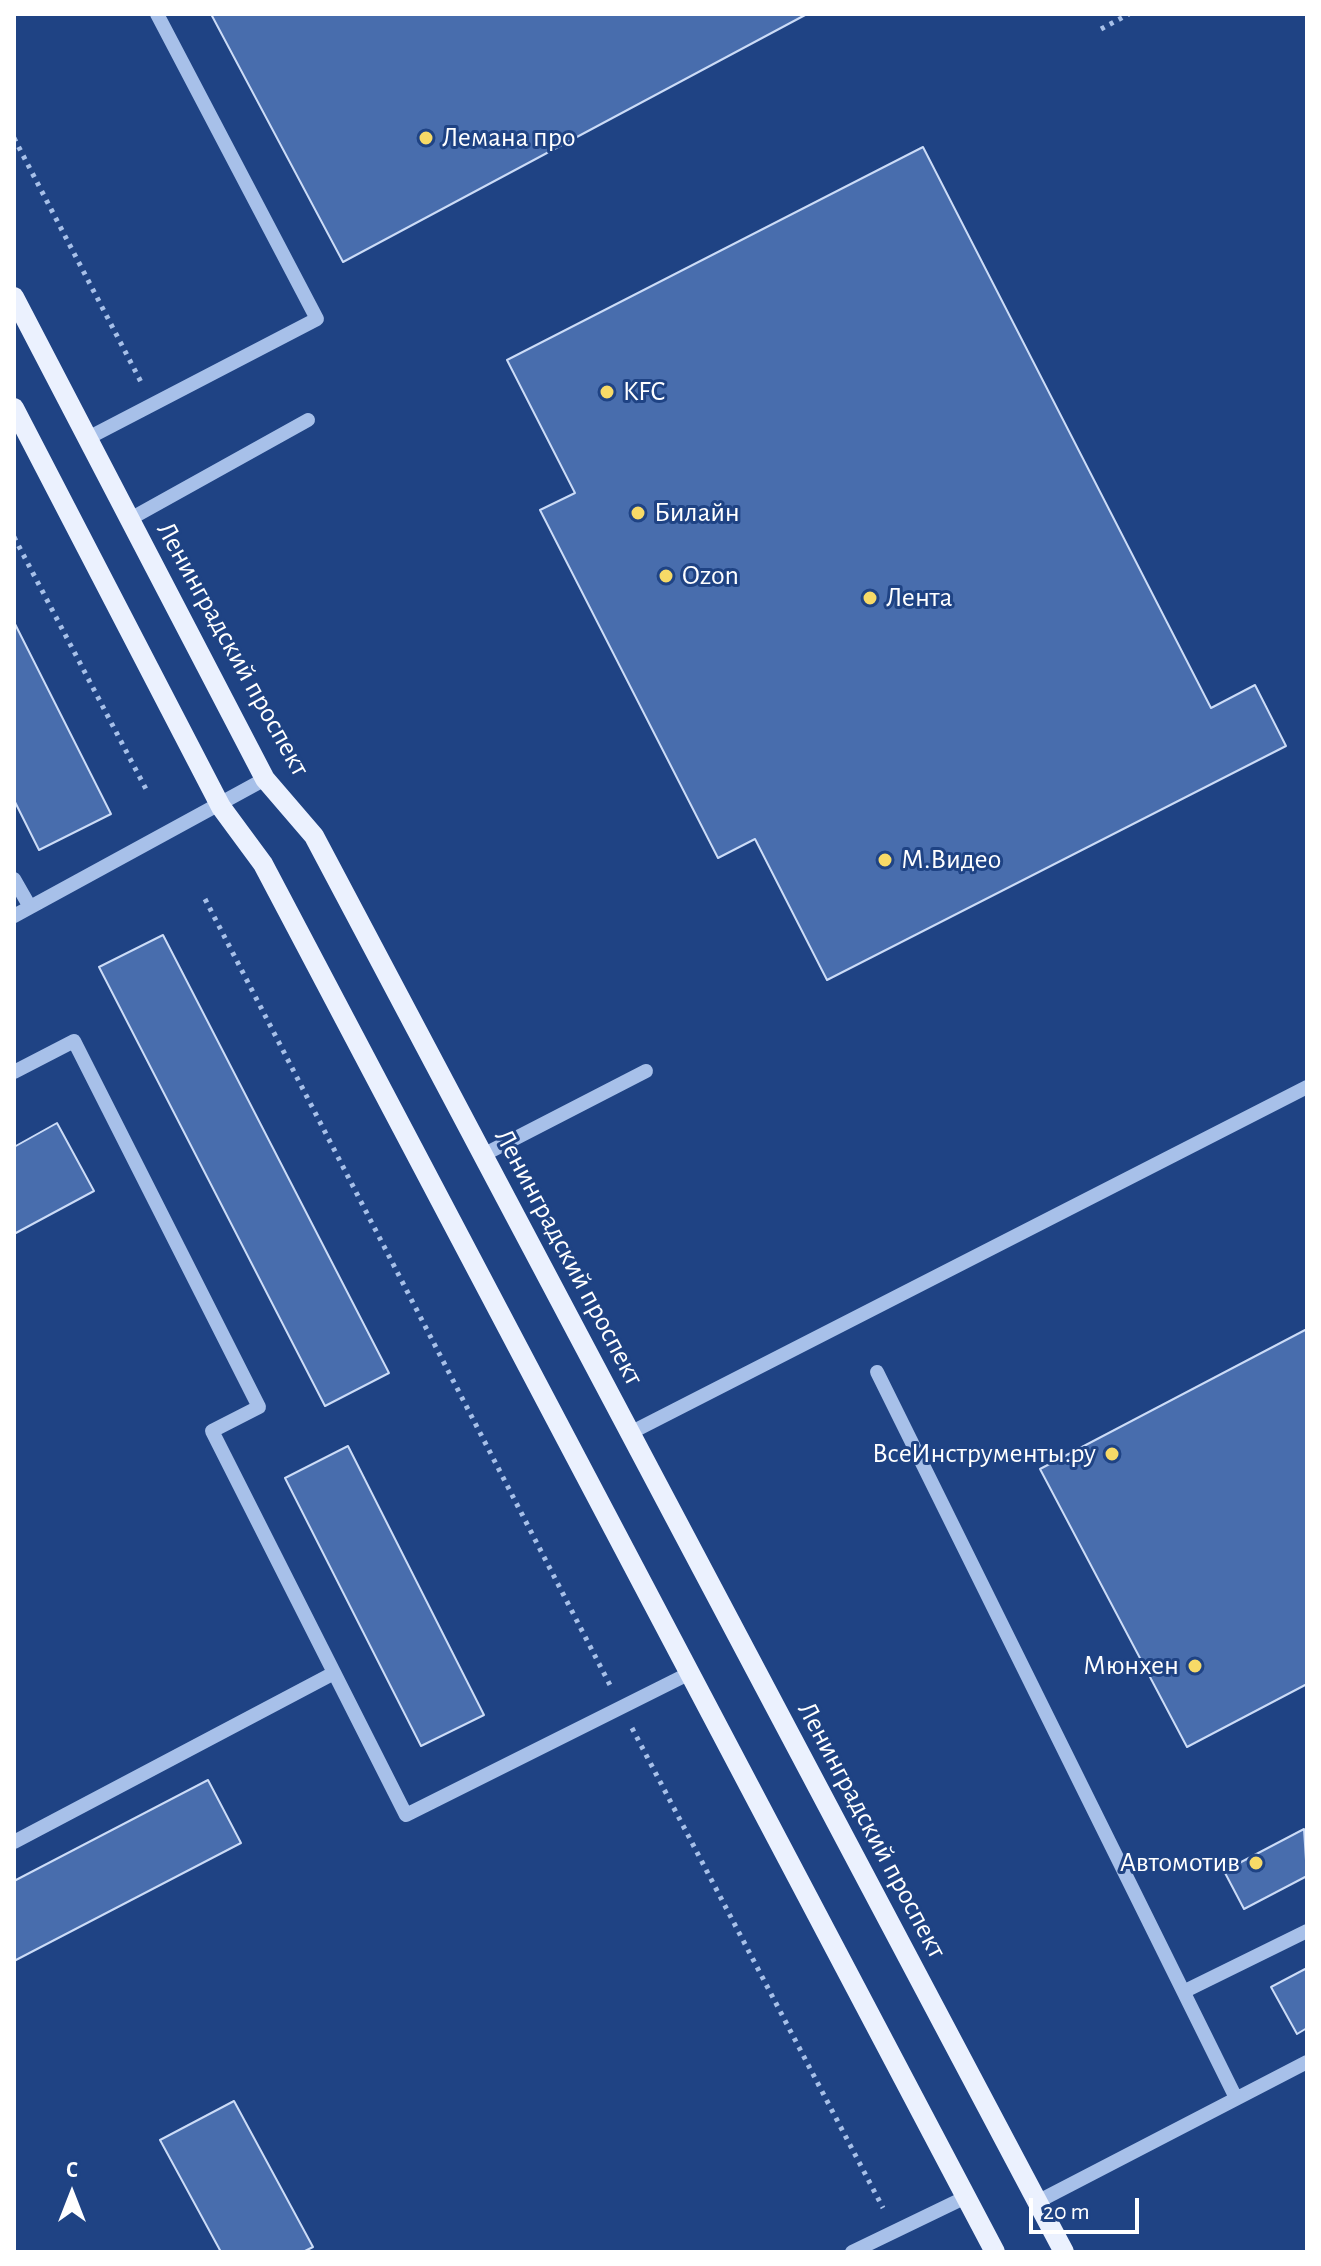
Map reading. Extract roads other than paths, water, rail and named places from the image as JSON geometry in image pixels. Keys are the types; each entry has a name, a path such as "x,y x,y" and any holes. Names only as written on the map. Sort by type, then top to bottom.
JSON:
{"main road":[{"name":"Ленинградский проспект","path":"14,297 265,779 314,836 1064,2252"},
{"path":"14,408 221,807 263,864 995,2252"}],"street":[{"path":"88,438 317,319 157,14"},
{"path":"130,519 308,420"},
{"path":"14,916 221,807 265,779"},
{"path":"14,879 30,907"},
{"path":"14,1072 74,1041 259,1407 212,1431 406,1815 690,1673"},
{"path":"483,1155 646,1071"},
{"path":"630,1433 1307,1087"},
{"path":"877,1372 1236,2098"},
{"path":"14,1842 334,1673"},
{"path":"1185,1991 1307,1931"},
{"path":"1037,2202 1307,2062"},
{"path":"852,2252 966,2197"}],"place":[{"name":"Лемана про","path":"426,138"},
{"name":"KFC","path":"607,392"},
{"name":"Билайн","path":"638,513"},
{"name":"Ozon","path":"666,576"},
{"name":"Лента","path":"870,598"},
{"name":"М.Видео","path":"885,860"},
{"name":"ВсеИнструменты.ру","path":"1112,1454"},
{"name":"Мюнхен","path":"1195,1666"},
{"name":"Автомотив","path":"1256,1863"}]}
